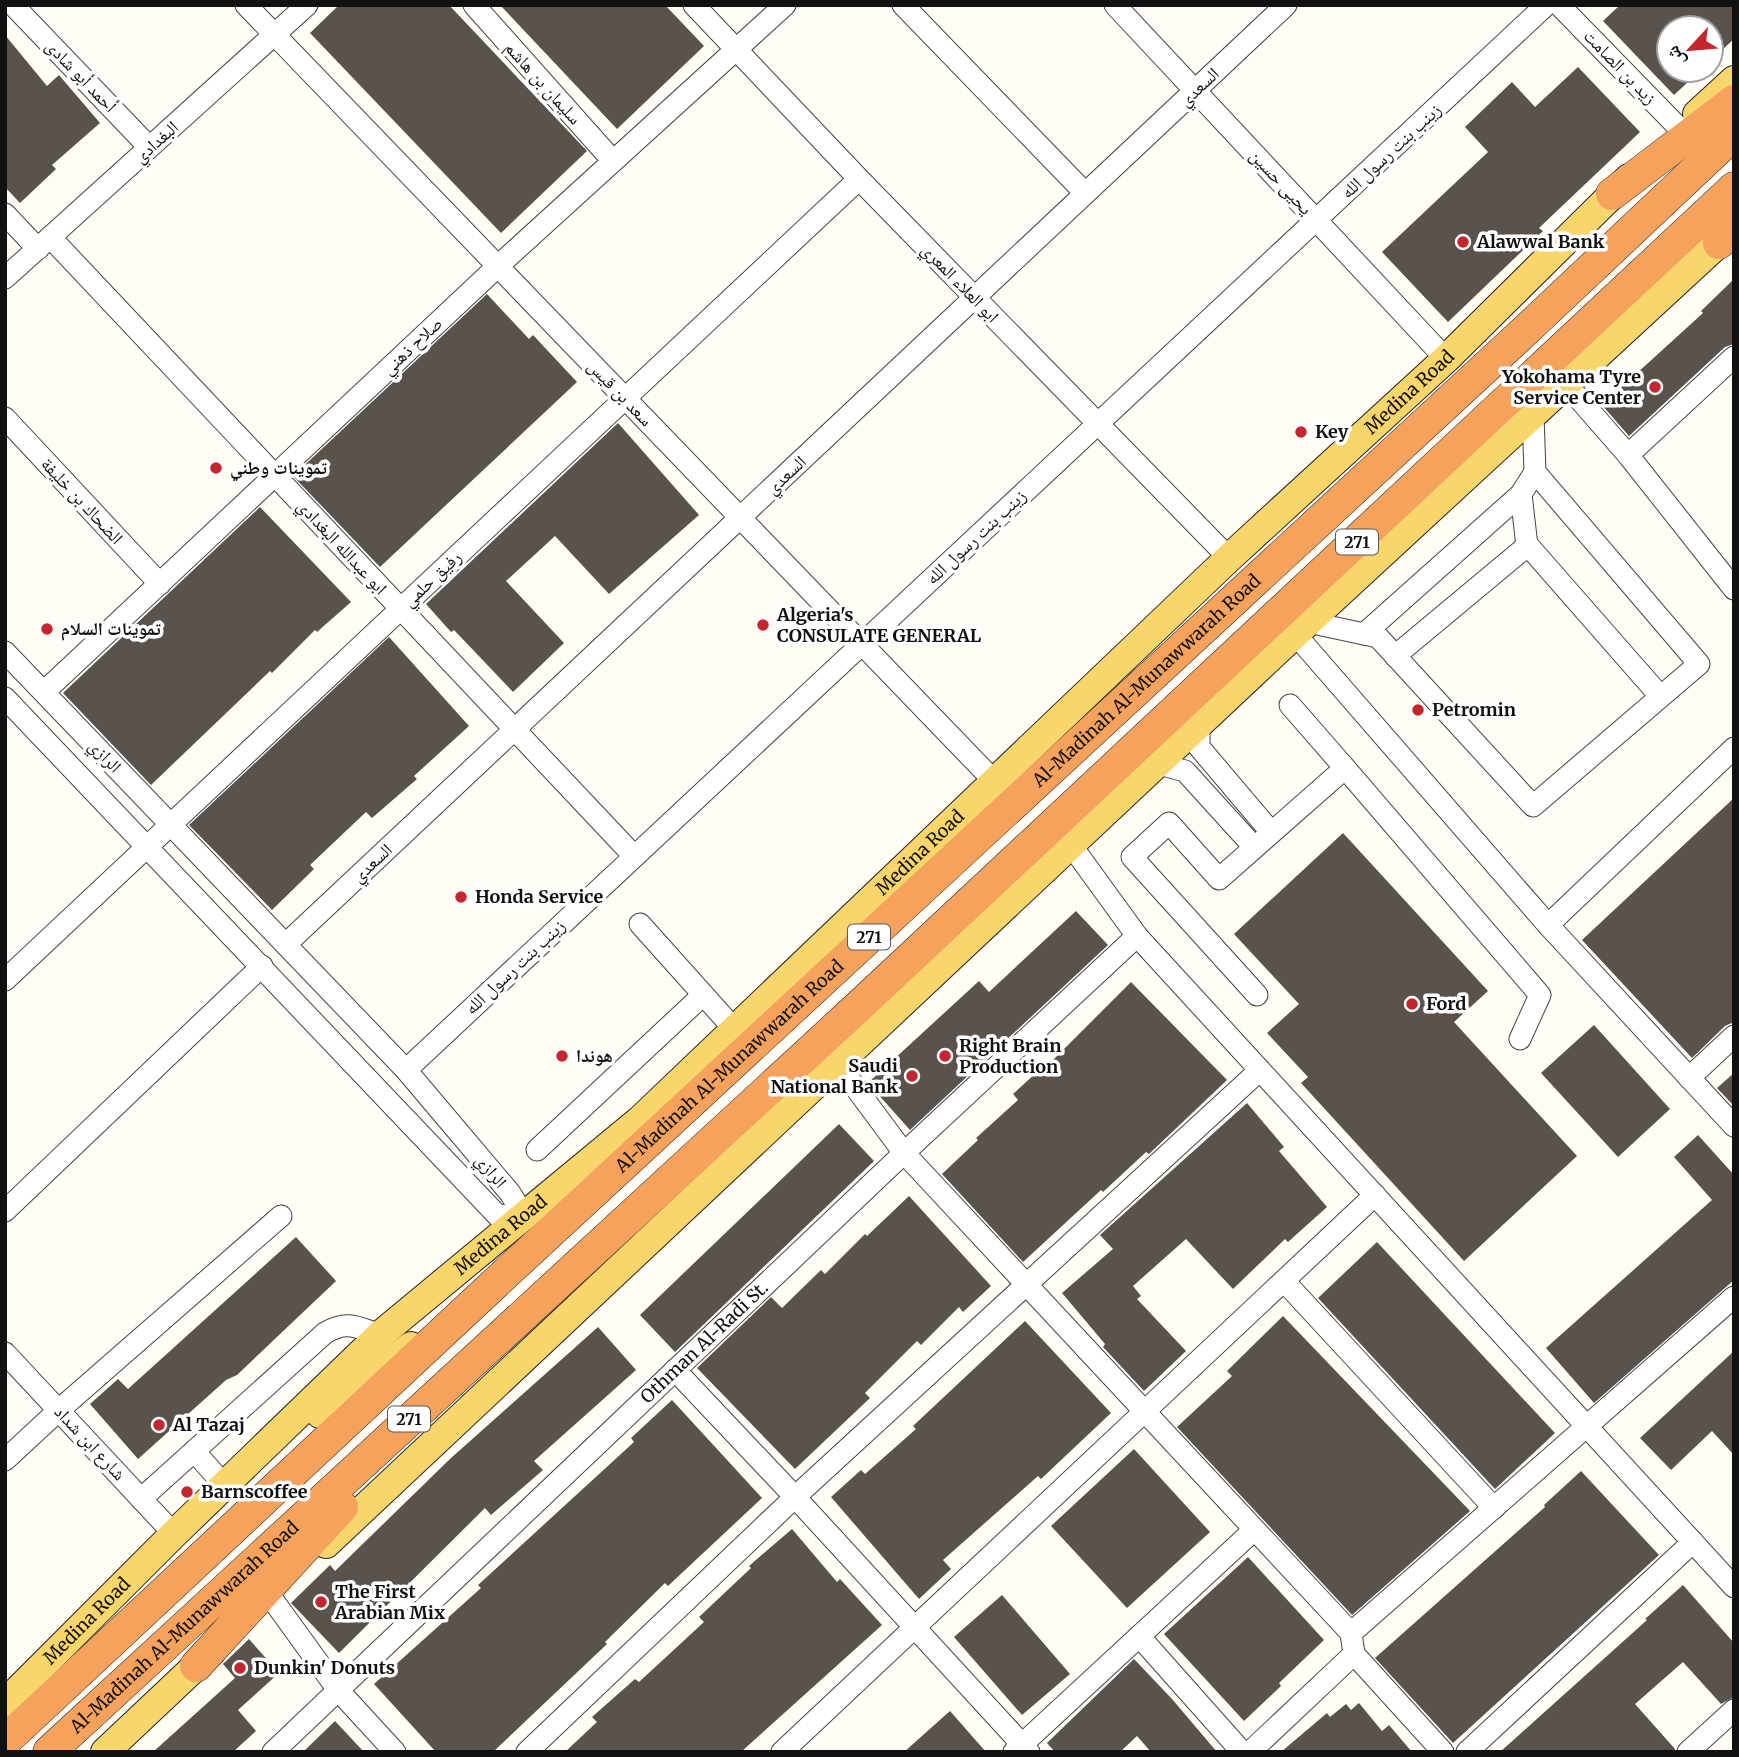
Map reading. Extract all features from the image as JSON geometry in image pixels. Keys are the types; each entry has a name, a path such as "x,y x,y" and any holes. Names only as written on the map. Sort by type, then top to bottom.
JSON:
{"highway":[{"path":"1612,194 1734,101"},
{"name":"Al-Madinah Al-Munawwarah Road","path":"5,1741 1734,134"},
{"name":"Al-Madinah Al-Munawwarah Road","path":"49,1752 858,1007 1734,188"},
{"path":"197,1666 524,1313"}],"main road":[{"name":"Medina Road","path":"5,1703 174,1534 380,1335 641,1119 1229,558 1446,359 1612,194 1734,80"},
{"path":"105,1752 1302,628 1729,233"},
{"path":"1077,744 1262,530"},
{"path":"858,1007 1196,729"},
{"path":"225,1486 505,1274"}],"street":[{"name":"أحمد أبو شادى","path":"13,5 149,147"},
{"name":"سعد بن قيس","path":"246,5 994,782"},
{"name":"البغدادي","path":"5,278 307,5"},
{"name":"سليمان بن هاشم","path":"474,5 613,162"},
{"name":"ابو العلاء المعري","path":"694,5 859,179 1229,558"},
{"name":"صلاح ذهني","path":"44,692 498,266 785,5"},
{"path":"903,5 1086,193"},
{"name":"يحيى حسين","path":"1115,5 1446,359"},
{"name":"السعدي","path":"286,944 1286,5"},
{"name":"زينب بنت رسول الله","path":"406,1070 1546,5"},
{"name":"زيد بن الصامت","path":"1559,5 1680,129"},
{"name":"رفيق حلمي","path":"5,980 859,179"},
{"name":"ابو عبدالله البغدادي","path":"5,214 44,243 275,475 634,856"},
{"path":"1628,455 1734,358"},
{"path":"1567,385 1628,455 1734,589"},
{"path":"1364,634 1521,494 1535,472 1533,416"},
{"name":"الضحاك بن خليفة","path":"5,418 160,584"},
{"path":"1302,628 1378,637 1533,806 1699,664 1535,472"},
{"path":"1395,656 1527,546 1521,494"},
{"path":"1527,543 1660,696"},
{"path":"1302,628 1548,925 1734,1126"},
{"name":"الرازي","path":"5,652 406,1070 510,1193 523,1214 498,1216 147,847 9,710"},
{"path":"1290,705 1540,995 1520,1039"},
{"path":"1196,729 1199,747 1271,832"},
{"path":"1548,925 1734,748"},
{"path":"1159,764 1185,771 1254,847"},
{"path":"1257,995 1132,857 1169,823 1219,878 1345,768"},
{"path":"1071,845 1137,936 1734,1587"},
{"path":"640,924 735,1030"},
{"name":"Othman Al-Radi St.","path":"273,1752 904,1153 1137,936"},
{"path":"5,1211 262,966"},
{"path":"537,1150 703,995"},
{"path":"320,1028 343,1004"},
{"path":"1689,1078 1734,1036"},
{"path":"838,1064 904,1153 1254,1530 1443,1752"},
{"path":"527,1752 795,1497 1260,1070"},
{"path":"782,1752 1375,1195"},
{"path":"5,1460 282,1216"},
{"path":"1284,1281 1494,1508"},
{"path":"1250,1752 1352,1644 1494,1508 1734,1297"},
{"path":"141,1499 325,1333 337,1326 348,1324 380,1335"},
{"name":"شارع ابن شداد","path":"5,1353 174,1534"},
{"path":"675,1370 795,1497 1021,1749 1254,1530"},
{"path":"194,1451 225,1486"},
{"path":"1467,1752 1693,1542"},
{"path":"270,1596 338,1690 395,1752"},
{"path":"1139,1636 1242,1752"},
{"path":"1688,1752 1734,1710"}],"building":[{"path":"339,5 449,5 587,151 501,233 310,33"},
{"path":"500,5 665,5 704,46 617,129"},
{"path":"1620,5 1734,5 1734,39 1725,47 1725,14 1655,14 1655,75 1603,21"},
{"path":"5,35 47,86 59,75 100,123 52,165 56,169 20,203 5,187"},
{"path":"1578,67 1640,132 1539,228 1543,231 1448,322 1382,252 1488,152 1465,127 1512,82 1535,107"},
{"path":"1663,84 1686,84 1674,95"},
{"name":"Yokohama Tyre Service Center","path":"1734,279 1734,344 1725,347 1629,436 1602,405 1703,313 1701,311"},
{"path":"487,294 529,339 533,335 577,382 380,567 293,476"},
{"path":"618,423 699,515 609,594 555,536 506,581 564,643 513,692 426,604"},
{"path":"260,507 351,602 317,632 315,630 272,673 270,671 151,785 63,693"},
{"path":"389,637 469,726 414,776 417,779 372,818 366,812 310,865 314,869 272,910 189,825"},
{"path":"1734,798 1734,1022 1725,1026 1692,1058 1582,940"},
{"path":"1343,833 1488,991 1454,1022 1577,1156 1464,1261 1301,1083 1308,1077 1267,1033 1299,1004 1234,934"},
{"name":"Right Brain Production","path":"1076,911 1108,945 910,1130 868,1083 979,981 989,992"},
{"path":"1131,982 1227,1080 1149,1154 1146,1152 1103,1192 1101,1190 1023,1262 942,1174 1018,1100 1013,1094 1051,1062"},
{"path":"1594,1025 1670,1109 1618,1157 1541,1073"},
{"path":"1734,1073 1734,1106 1717,1088"},
{"path":"1247,1103 1284,1147 1279,1151 1327,1207 1288,1242 1285,1239 1233,1289 1186,1239 1133,1286 1141,1296 1137,1299 1186,1351 1144,1391 1103,1347 1105,1344 1062,1293 1113,1249 1100,1235"},
{"path":"839,1124 874,1161 675,1352 640,1315"},
{"path":"1698,1135 1734,1175 1734,1280 1594,1403 1546,1348 1712,1200 1674,1157"},
{"path":"909,1196 991,1286 963,1312 959,1307 921,1345 917,1341 865,1393 870,1398 795,1469 697,1368 771,1297 782,1308 821,1270 825,1274"},
{"path":"296,1237 336,1281 237,1375 226,1380 138,1459 90,1404 118,1379 128,1389"},
{"path":"1377,1242 1555,1433 1495,1489 1318,1298"},
{"path":"1283,1316 1470,1511 1352,1615 1177,1427 1232,1376 1227,1371"},
{"path":"1025,1321 1111,1413 1041,1479 1038,1476 943,1560 951,1569 919,1599 831,1497 861,1470 865,1474 916,1429 913,1426"},
{"path":"598,1327 636,1370 534,1461 543,1470 491,1515 485,1508 339,1653 291,1603 330,1565 335,1571 451,1458"},
{"path":"1734,1351 1734,1455 1712,1431 1671,1470 1640,1438"},
{"path":"672,1400 762,1498 668,1586 665,1583 605,1642 607,1644 493,1752 436,1752 374,1684 481,1588 478,1585 634,1442 631,1438"},
{"path":"1134,1449 1210,1532 1127,1608 1051,1526"},
{"path":"1581,1471 1659,1555 1453,1743 1375,1658 1545,1507 1544,1505"},
{"path":"792,1529 837,1582 840,1579 882,1625 741,1752 565,1752 597,1722 592,1717 635,1679 639,1682 704,1622 699,1617 751,1568 749,1566"},
{"path":"1248,1557 1324,1640 1244,1721 1164,1634"},
{"path":"1683,1585 1734,1643 1734,1697 1721,1704 1683,1662 1635,1704 1675,1752 1500,1752 1647,1620 1645,1619"},
{"path":"1002,1595 1070,1674 1022,1715 954,1637"},
{"path":"249,1639 279,1673 238,1710 256,1731 233,1752 153,1752 235,1678 223,1664"},
{"path":"1134,1659 1217,1752 1151,1752 1137,1736 1120,1752 1055,1752 1047,1743"},
{"path":"1359,1703 1382,1731 1389,1725 1412,1752 1281,1752 1327,1713 1330,1717 1346,1704 1351,1710"},
{"path":"950,1711 986,1752 904,1752"},
{"path":"335,1721 364,1752 303,1752"}],"place":[{"name":"Alawwal Bank","path":"1463,242"},
{"name":"Yokohama Tyre Service Center","path":"1655,387"},
{"name":"Key","path":"1301,432"},
{"name":"تموينات وطني","path":"216,468"},
{"name":"Algeria's CONSULATE GENERAL","path":"763,625"},
{"name":"تموينات السلام","path":"47,629"},
{"name":"Petromin","path":"1418,710"},
{"name":"Honda Service","path":"461,897"},
{"name":"Ford","path":"1412,1004"},
{"name":"هوندا","path":"562,1056"},
{"name":"Right Brain Production","path":"945,1056"},
{"name":"Saudi National Bank","path":"912,1076"},
{"name":"Al Tazaj","path":"159,1425"},
{"name":"Barnscoffee","path":"187,1492"},
{"name":"The First Arabian Mix","path":"321,1602"},
{"name":"Dunkin' Donuts","path":"240,1668"}]}
